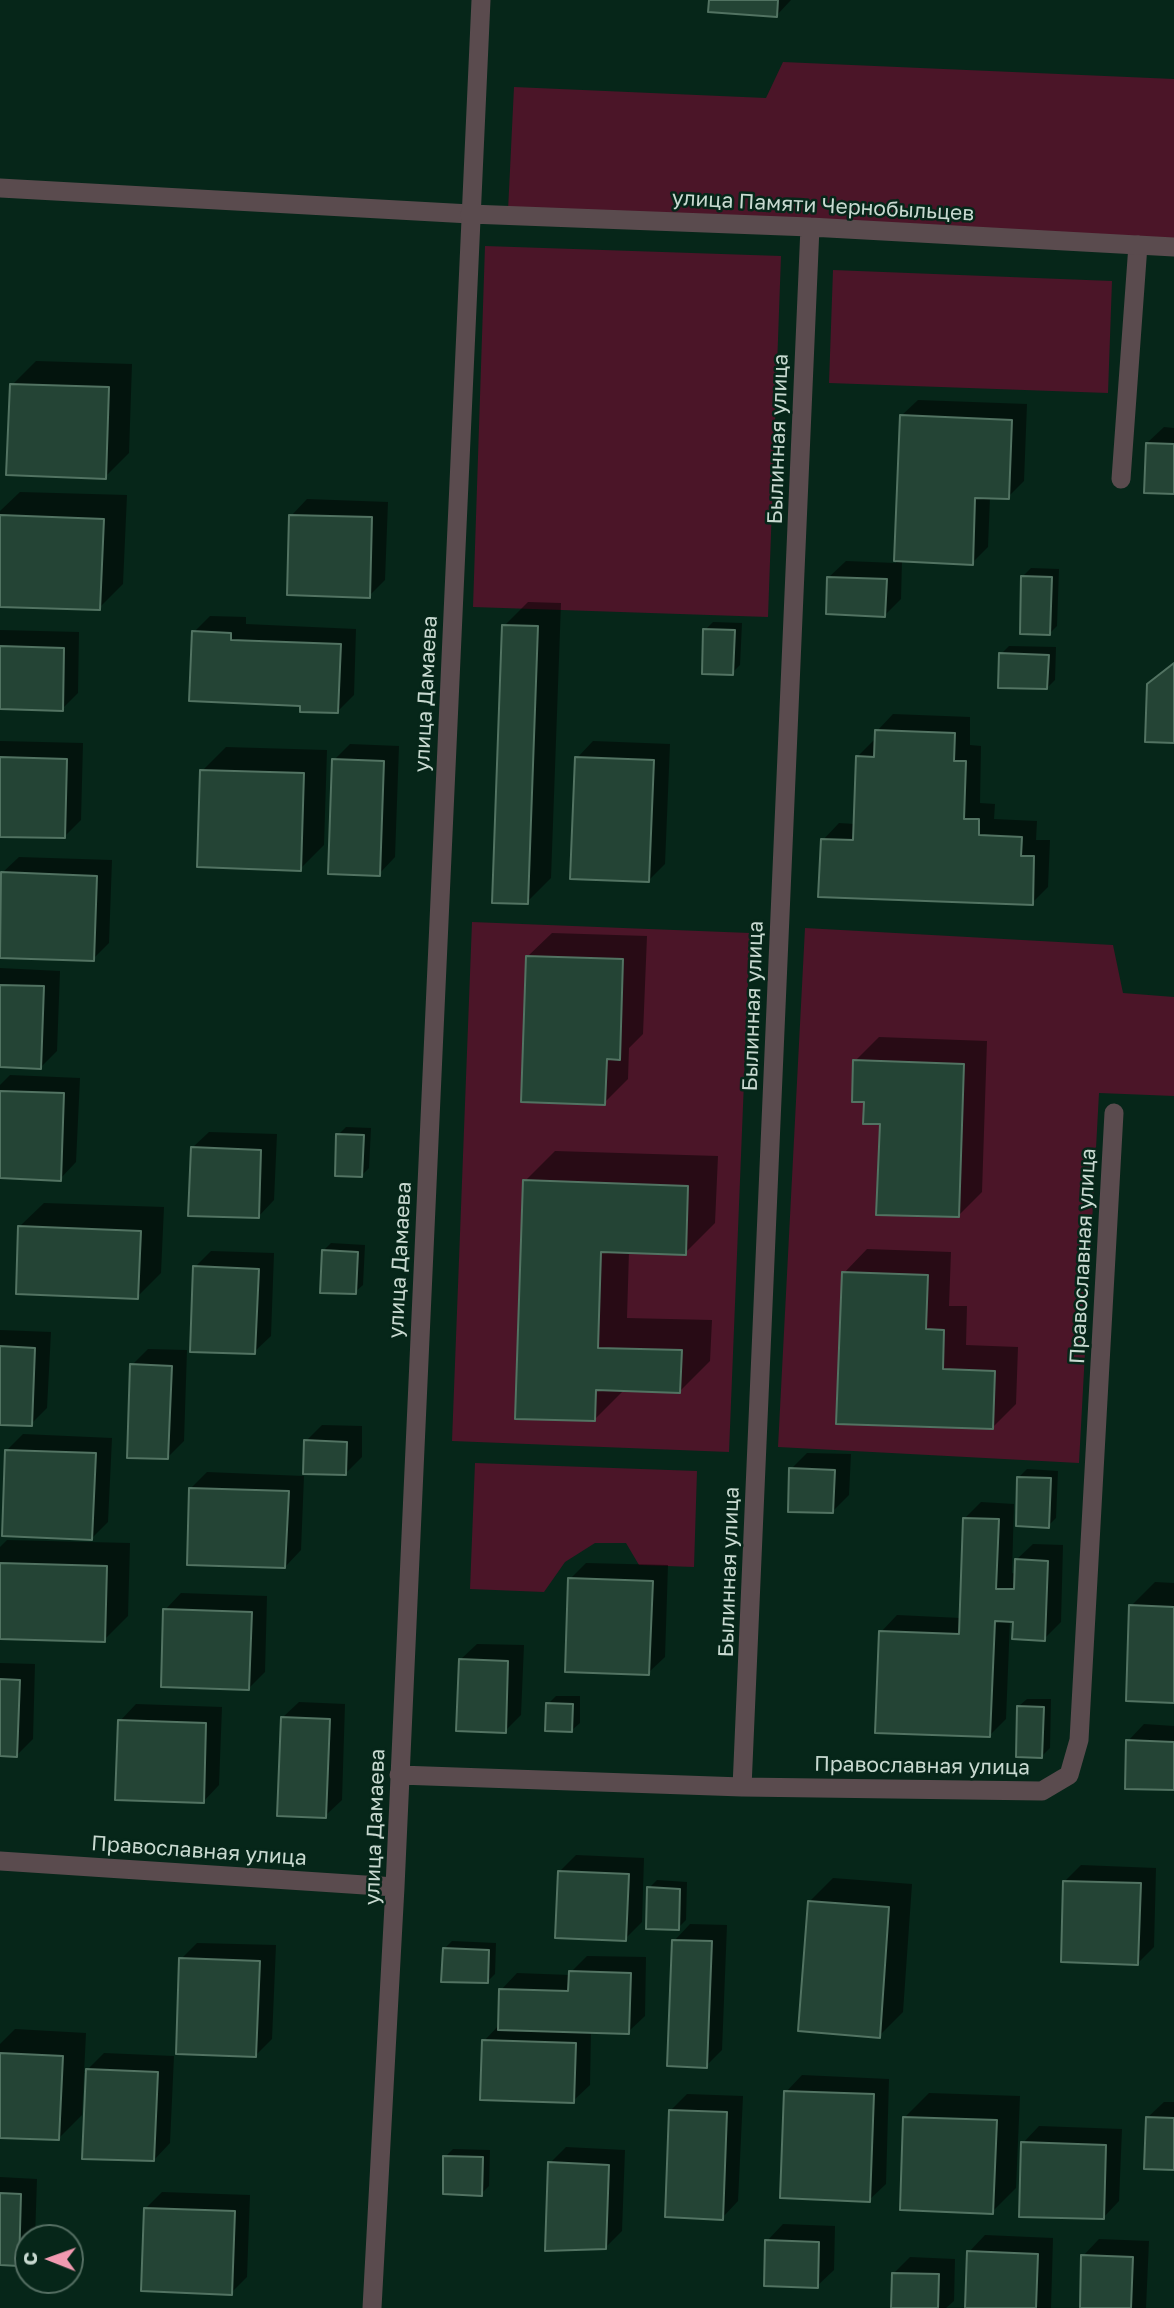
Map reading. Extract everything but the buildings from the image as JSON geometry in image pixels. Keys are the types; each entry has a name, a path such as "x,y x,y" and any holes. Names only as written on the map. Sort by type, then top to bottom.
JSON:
{"street":[{"name":"улица Дамаева","path":"372,2308 396,1887 481,0"},
{"name":"улица Памяти Чернобыльцев","path":"0,188 470,214 810,226 1174,247"},
{"name":"Былинная улица","path":"742,1787 810,226"},
{"path":"1121,480 1138,245"},
{"name":"Православная улица","path":"400,1775 742,1787 1042,1791 1069,1775 1079,1740 1114,1113"},
{"name":"Православная улица","path":"0,1861 396,1887"}],"shaded area":[{"path":"783,62 1174,79 1174,240 508,211 514,87 766,98"},
{"path":"485,246 781,256 768,617 473,607"},
{"path":"833,270 1112,281 1108,393 829,383"},
{"path":"472,922 750,933 729,1452 452,1441"},
{"path":"805,928 1113,945 1123,993 1174,997 1174,1096 1099,1093 1079,1463 778,1447"},
{"path":"475,1463 697,1471 694,1567 639,1565 626,1543 595,1543 565,1562 544,1592 470,1589"}]}
